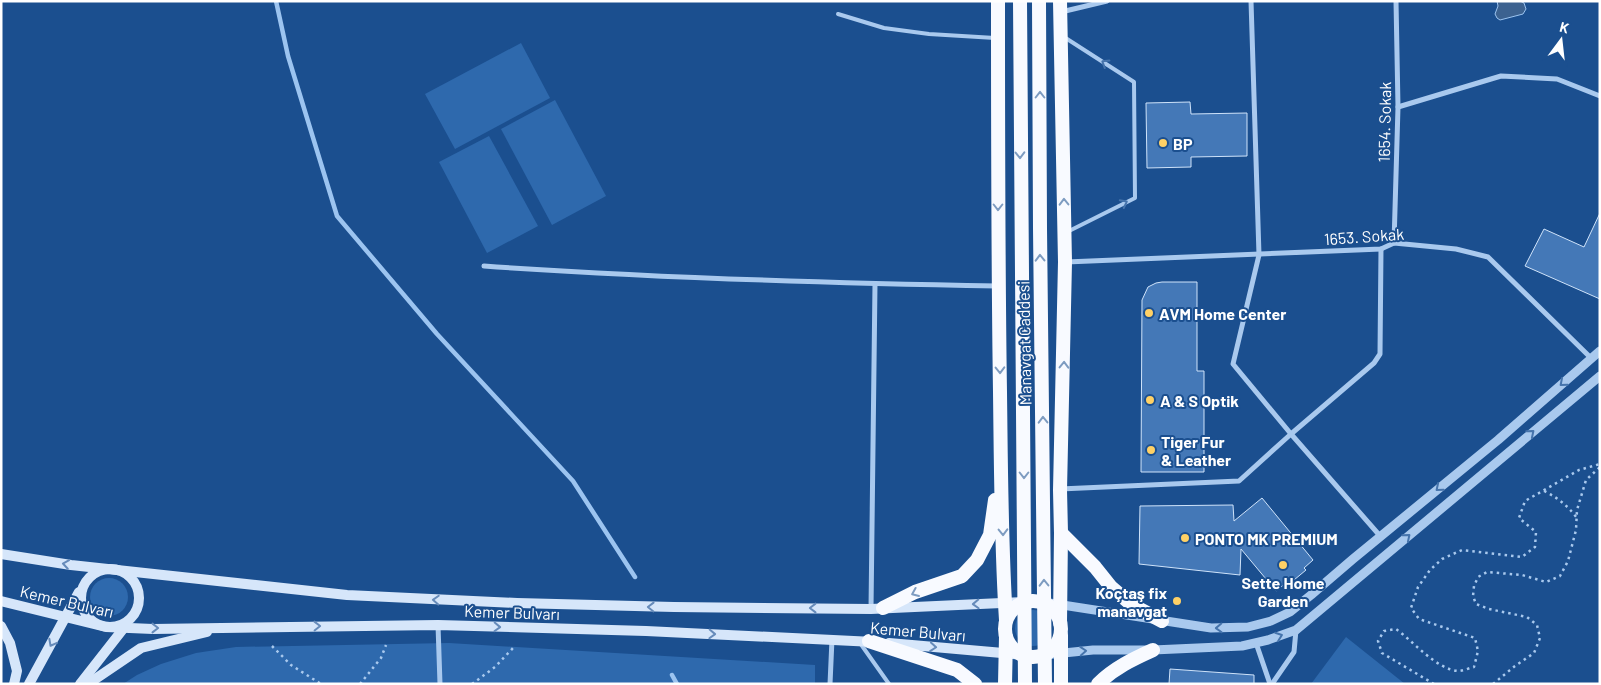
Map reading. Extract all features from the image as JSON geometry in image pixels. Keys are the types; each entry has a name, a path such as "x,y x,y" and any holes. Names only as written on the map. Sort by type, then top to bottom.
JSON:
{"highway":[{"path":"998,1 998,286 1006,620 1005,684"},
{"name":"Manavgat Caddesi","path":"1020,1 1025,684"},
{"name":"Manavgat Caddesi","path":"1039,1 1046,684"},
{"path":"1060,7 1066,262 1060,490 1061,684"},
{"path":"877,608 915,592 962,576 977,560 990,535 1001,465"},
{"path":"1061,533 1095,567 1111,588 1132,605 1162,621"},
{"path":"1006,620 1010,612 1017,606 1025,602 1042,602 1051,607 1057,614 1060,628 1058,642 1044,654 1030,656 1016,651 1006,637"},
{"path":"864,641 957,670 975,684"},
{"path":"1098,684 1124,663 1152,650"}],"main road":[{"name":"Kemer Bulvarı","path":"1,554 71,565 347,596 674,607 877,608 1025,602"},
{"path":"29,684 83,584 96,572 106,569 124,572 138,587 138,607 80,684"},
{"path":"83,584 81,603 89,619 106,627 116,627 126,623 133,616"},
{"name":"Kemer Bulvarı","path":"1,601 106,627 124,628 438,625 636,631 864,641 1030,656"},
{"path":"1,626 10,643 16,671 14,684"},
{"path":"88,684 141,648 226,628"}],"street":[{"path":"1060,7 1107,1"},
{"path":"1250,1 1259,255 1232,364 1381,536"},
{"name":"1654. Sokak","path":"1394,243 1398,107 1396,1"},
{"path":"1398,107 1501,76 1557,79 1600,96"},
{"name":"1653. Sokak","path":"1066,262 1381,250 1394,243 1456,249 1488,256 1592,359"},
{"path":"1060,490 1239,481 1374,362 1380,354 1381,250"},
{"path":"484,266 553,271 874,284 998,286"},
{"path":"874,284 877,608"},
{"path":"1042,602 1211,628 1248,627 1271,621 1290,612 1498,440 1600,351"},
{"path":"1030,656 1093,650 1215,648 1256,643 1296,630 1600,376"},
{"path":"438,625 440,684"},
{"path":"1271,684 1294,652 1296,630"},
{"path":"830,684 832,639"},
{"path":"1256,643 1271,684"}],"lane":[{"path":"838,14 893,29 929,34 998,38"},
{"path":"1062,36 1134,82 1135,198 1065,233"},
{"path":"864,641 889,684"}],"path":[{"path":"1434,684 1382,653 1378,641 1384,632 1396,630 1410,639 1435,663 1459,671 1474,667 1478,651 1475,638 1419,619 1411,608 1418,587 1430,570 1442,559 1462,550 1522,557 1536,547 1536,532 1519,518 1524,501 1579,470 1600,466"},
{"path":"1493,684 1534,653 1540,638 1537,625 1527,617 1489,609 1476,604 1473,596 1478,576 1487,572 1522,575 1546,582 1560,576 1568,561 1576,530 1577,510 1586,480 1600,466"},
{"path":"1544,490 1557,497 1577,518"},
{"path":"360,684 381,658 386,645"},
{"path":"272,646 292,665 321,684"},
{"path":"472,684 495,667 514,648"}],"shaded area":[{"path":"1497,1 1520,1 1524,3 1526,9 1523,14 1500,20 1495,14 1498,6"},
{"path":"521,43 550,98 455,149 425,94"},
{"path":"555,100 606,196 552,225 501,129"},
{"path":"489,136 538,226 487,253 439,162"},
{"path":"109,578 116,579 122,584 127,590 127,604 122,610 116,615 109,616 102,615 96,610 91,604 90,597 91,590 96,584 102,579"},
{"path":"1033,610 1045,616 1051,628 1045,640 1033,646 1021,640 1015,628 1021,616"},
{"path":"1346,637 1405,684 1311,684"},
{"path":"449,643 815,665 815,684 123,684 161,664 196,653 236,647"}],"building":[{"path":"1190,102 1191,114 1247,113 1247,156 1191,157 1191,167 1147,168 1146,103"},
{"path":"1600,213 1600,299 1525,266 1544,229 1584,247"},
{"path":"1162,282 1197,282 1197,371 1204,371 1204,472 1141,472 1142,300 1148,287"},
{"name":"PONTO MK PREMIUM","path":"1262,498 1313,560 1304,568 1306,570 1288,585 1286,583 1276,591 1241,549 1240,575 1139,564 1140,506 1233,505 1234,521"},
{"path":"1170,669 1254,675 1254,684 1169,684"}],"waterway":[{"path":"276,1 288,56 337,216 437,334 573,481 635,577"},
{"path":"672,675 677,684"}],"place":[{"name":"BP","path":"1163,143"},
{"name":"AVM Home Center","path":"1149,313"},
{"name":"A & S Optik","path":"1150,400"},
{"name":"Tiger Fur & Leather","path":"1151,450"},
{"name":"PONTO MK PREMIUM","path":"1185,538"},
{"name":"Sette Home Garden","path":"1283,565"},
{"name":"Koçtaş fix manavgat","path":"1177,601"}]}
